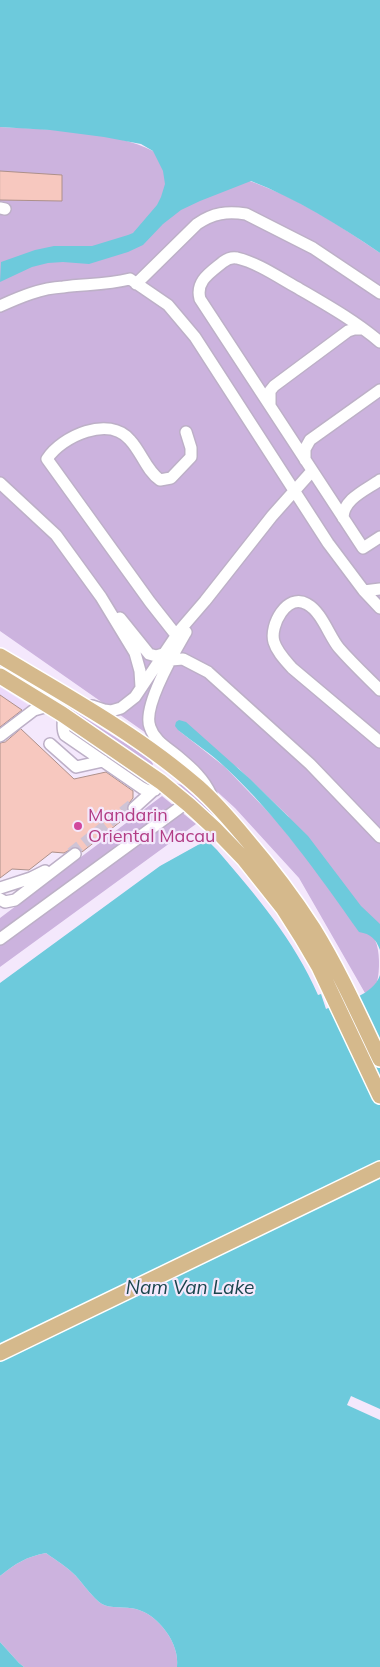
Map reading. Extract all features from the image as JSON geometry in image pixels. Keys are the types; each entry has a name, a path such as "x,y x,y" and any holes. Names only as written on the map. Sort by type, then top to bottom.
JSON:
{"main road":[{"path":"1,657 140,743 170,764 214,803 271,868 296,902 323,945 380,1059"},
{"path":"0,676 62,714 158,786 186,802 244,860 283,908 319,967 380,1096"},
{"path":"140,743 157,761 160,767 162,776 158,786"},
{"path":"0,1353 380,1169"}],"street":[{"path":"136,284 197,224 219,213 235,212 246,214 313,248 380,293"},
{"path":"380,342 343,315 277,276 236,258 226,259 199,286 200,299 363,548 380,537"},
{"path":"0,306 36,291 63,286 111,284 130,279 168,305 195,337 328,543 364,591 380,608"},
{"path":"343,315 348,324 344,334"},
{"path":"255,383 267,385 279,380 344,334 354,329 364,329"},
{"path":"270,406 270,392 279,380"},
{"path":"305,460 305,449 310,440 380,390"},
{"path":"176,635 150,602 47,458 52,451 66,440 81,433 103,429 118,430 130,440 154,475 160,480 171,478 191,458 191,448 186,432"},
{"path":"291,438 300,441 310,440"},
{"path":"160,657 272,516 312,471"},
{"path":"332,501 341,504 348,502 380,480"},
{"path":"0,483 56,535 107,608 135,653 140,671 141,687"},
{"path":"343,518 343,511 348,502"},
{"path":"364,591 380,589"},
{"path":"1,657 13,657 26,663 93,706 111,711 122,708 135,696 176,635 205,601"},
{"path":"380,690 338,646 319,616 308,604 298,602 289,604 281,613 273,630 274,643 280,654 292,668 380,742"},
{"path":"107,608 160,657 163,675 148,713 150,728 155,738 202,779 214,803"},
{"path":"160,657 183,659 208,672 310,764 380,837"},
{"path":"26,691 31,704 27,715"},
{"path":"0,736 34,710 48,706"},
{"path":"62,714 64,735 148,791 158,786"},
{"path":"63,731 47,748 76,768 103,761"},
{"path":"140,786 141,796 134,805 158,786"},
{"path":"0,939 186,802"},
{"path":"0,888 37,875 73,854 15,900 5,902 0,899"}],"shaded area":[{"path":"0,127 79,132 119,139 227,173 256,183 299,202 340,226 380,253 380,936 375,940 379,955 379,967 377,982 373,987 365,993 299,878 235,808 176,754 0,631","holes":["178,730 238,768 288,816 360,932 312,865 275,819 225,767"]},
{"path":"0,664 150,759 153,764 152,766 0,670"},
{"path":"0,687 33,708 0,734"},
{"path":"170,781 182,785 221,821 271,878 316,941 340,989 336,990 298,922 268,879 210,816"},
{"path":"162,796 196,824 0,967 0,918"},
{"path":"46,1553 72,1572 102,1604 136,1609 153,1617 171,1640 177,1658 177,1667 24,1667 19,1663 0,1642 0,1576 22,1561"}],"water":[{"path":"0,0 380,0 380,253 317,213 251,181 181,210 163,224 143,245 128,252 89,264 48,263 32,267 0,282 1,262 35,250 54,246 92,246 133,233 157,205 165,184 163,171 153,151 141,144 50,130 0,127"},
{"path":"179,720 186,722 250,779 308,836 361,906 380,924 380,950 372,938 367,934 359,932 313,868 263,806 221,763 178,730 175,726"},
{"name":"Nam Van Lake","path":"205,841 209,842 217,850 246,884 286,937 298,955 318,995 321,994 326,1009 365,993 380,975 380,1667 177,1667 175,1649 171,1640 153,1617 136,1609 102,1604 72,1572 46,1553 22,1561 0,1576 0,983 160,866"},
{"path":"0,1642 19,1663 24,1667 0,1667"}],"pier":[{"path":"351,1396 380,1409 380,1420 347,1405"}],"building":[{"path":"0,171 62,175 62,201 0,200"},
{"path":"0,695 22,710 0,727"},
{"path":"21,729 74,779 106,772 133,791 133,798 127,806 130,814 82,852 78,847 75,847 64,853 52,852 29,870 12,869 0,878 0,743 5,742"}],"tunnel":[{"path":"71,853 134,803"}],"place":[{"name":"Mandarin Oriental Macau","path":"78,826"}]}
